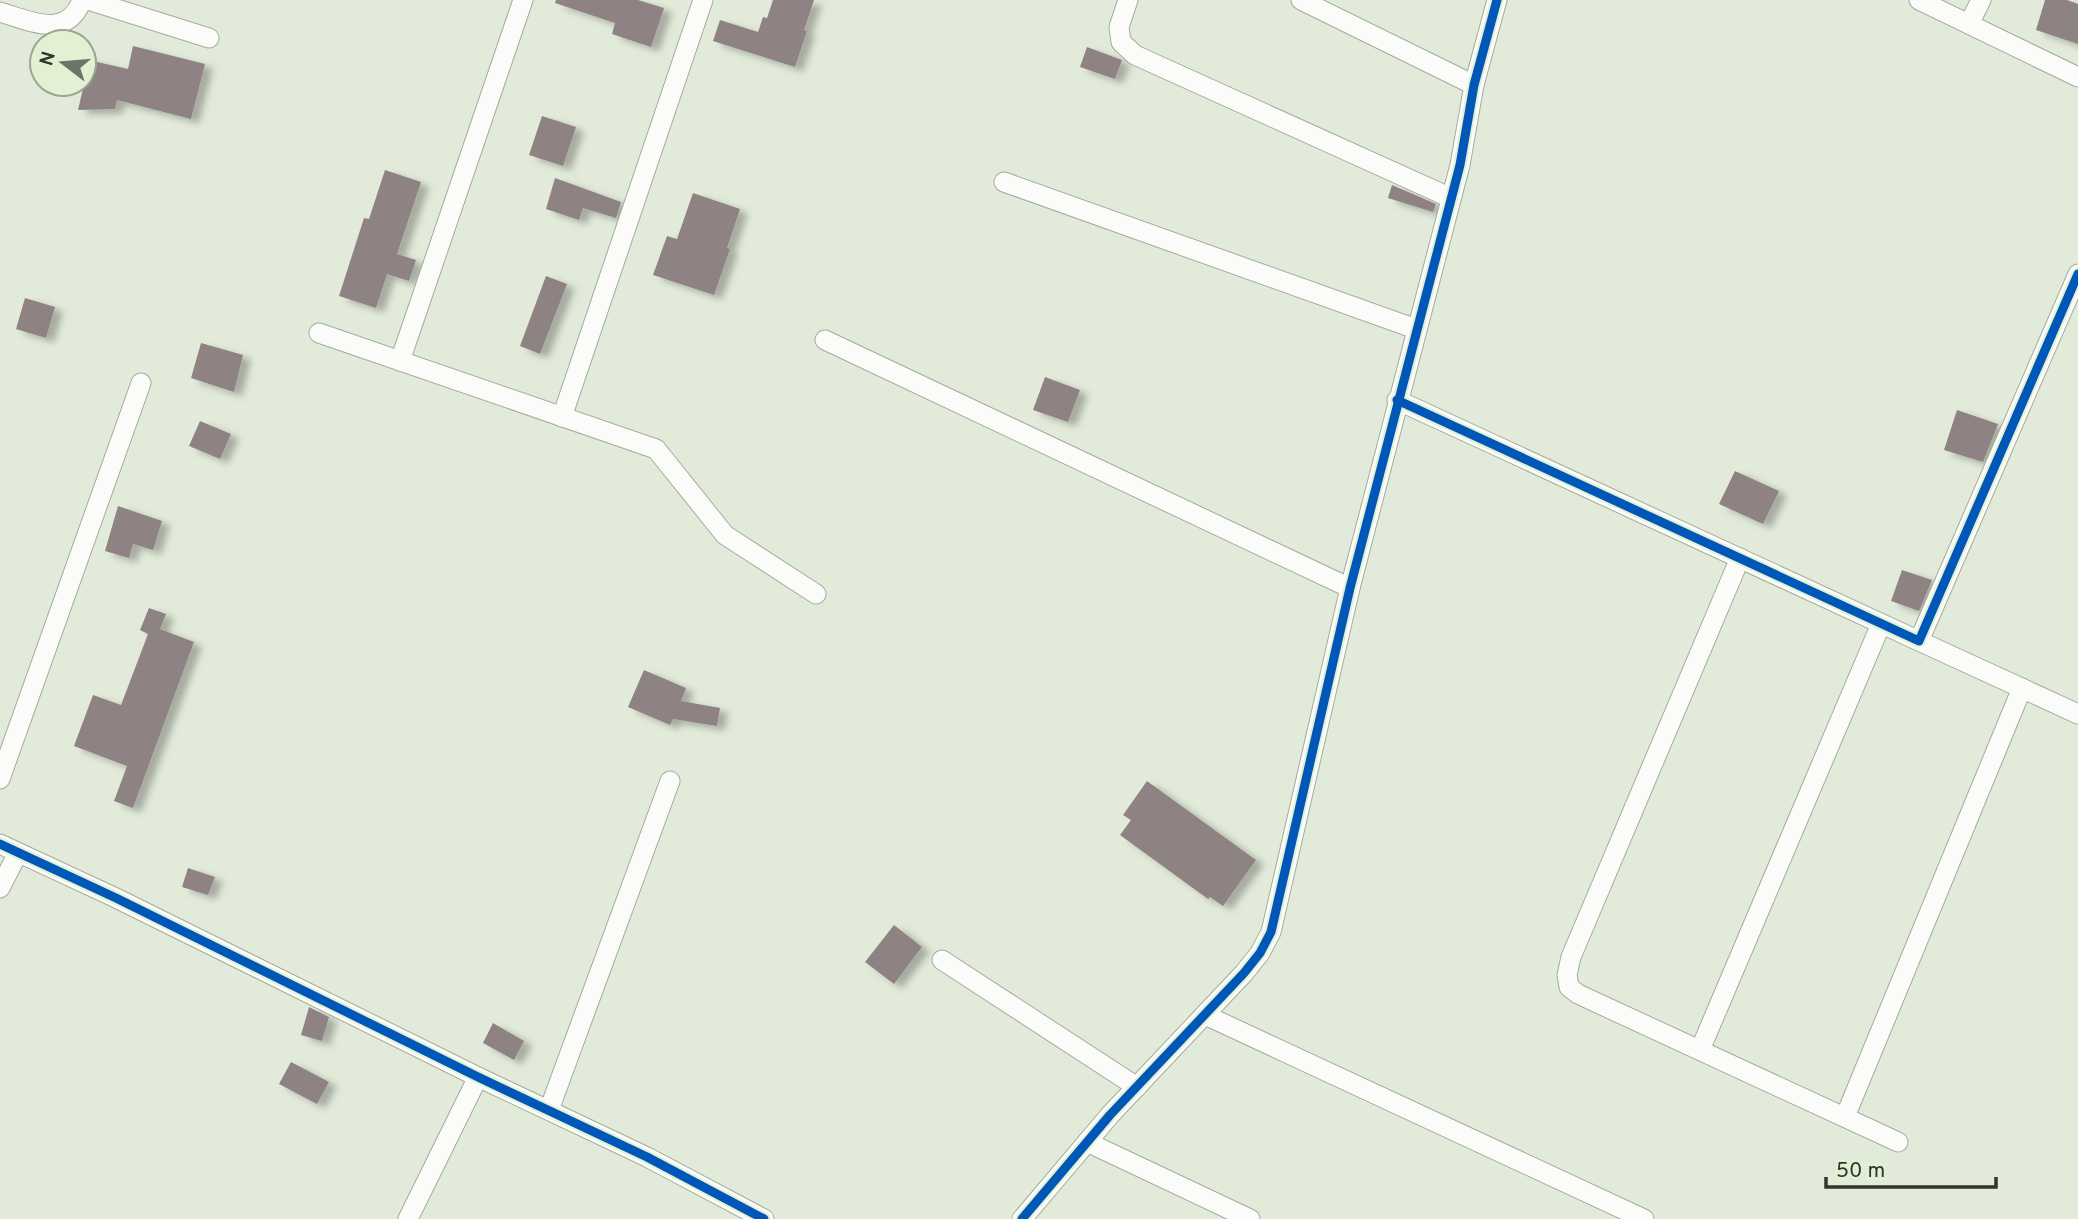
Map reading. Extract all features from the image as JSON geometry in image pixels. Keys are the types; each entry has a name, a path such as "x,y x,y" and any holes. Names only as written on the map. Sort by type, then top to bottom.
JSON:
{"street":[{"path":"0,12 52,25 63,23 74,15 82,0"},
{"path":"88,0 209,38"},
{"path":"400,361 523,0"},
{"path":"562,417 703,0"},
{"path":"1128,0 1119,27 1121,42 1135,55 1451,198"},
{"path":"1301,0 1474,85"},
{"path":"1022,1219 1087,1142 1260,953 1270,932 1350,588 1460,165 1474,85 1497,0"},
{"path":"1919,0 2078,77"},
{"path":"1969,24 1981,0"},
{"path":"1004,182 1416,329"},
{"path":"1919,641 2078,274"},
{"path":"319,333 656,449 725,536 816,594"},
{"path":"825,340 1350,588"},
{"path":"0,779 141,383"},
{"path":"1397,400 2078,714"},
{"path":"1740,558 1571,957 1567,975 1569,987 1578,994 1898,1142"},
{"path":"1700,1050 1881,624"},
{"path":"1845,1117 2022,688"},
{"path":"549,1110 670,781"},
{"path":"0,844 647,1157 764,1219"},
{"path":"0,888 18,853"},
{"path":"942,960 1137,1087"},
{"path":"1205,1015 1644,1219"},
{"path":"408,1219 478,1077"},
{"path":"1087,1142 1250,1219"}],"building":[{"path":"556,0 638,0 664,8 651,47 612,34 615,23 555,3"},
{"path":"773,0 814,0 795,67 713,41 720,20 758,32 763,17 767,18"},
{"path":"2045,0 2067,0 2078,4 2078,44 2036,30"},
{"path":"133,46 205,64 191,119 117,100 115,109 78,110 81,98 98,98 98,62 128,69"},
{"path":"1087,47 1122,60 1115,79 1080,67"},
{"path":"542,116 576,127 563,166 529,155"},
{"path":"385,170 421,182 397,254 416,260 409,281 387,274 376,308 339,296 364,218 369,219"},
{"path":"555,178 621,202 616,218 583,208 579,220 546,209"},
{"path":"1392,185 1436,204 1433,212 1388,198"},
{"path":"693,193 740,209 714,295 653,275 667,236 677,239"},
{"path":"546,276 567,284 540,354 520,346"},
{"path":"25,298 55,307 46,338 16,329"},
{"path":"201,343 243,355 234,392 191,378"},
{"path":"1045,377 1080,390 1068,422 1033,410"},
{"path":"1957,410 1998,424 1983,462 1944,450"},
{"path":"200,421 231,434 220,459 189,446"},
{"path":"1735,471 1779,491 1763,524 1719,504"},
{"path":"118,506 162,521 153,550 133,544 129,558 105,551"},
{"path":"1902,570 1932,580 1919,611 1891,601"},
{"path":"149,608 166,614 160,629 194,642 133,808 114,801 127,766 74,746 93,695 121,705 148,634 140,630"},
{"path":"644,670 686,688 681,701 720,708 717,726 673,719 670,725 628,707"},
{"path":"1147,781 1256,860 1223,906 1210,897 1208,899 1120,835 1131,820 1123,815"},
{"path":"188,868 215,877 208,895 182,887"},
{"path":"894,925 922,947 894,984 865,962"},
{"path":"309,1007 329,1017 322,1041 301,1035"},
{"path":"493,1023 524,1041 514,1060 483,1043"},
{"path":"291,1062 329,1082 317,1104 279,1084"}],"cycle path":[{"path":"1022,1219 1110,1115 1244,973 1260,953 1271,932 1350,588 1460,165 1474,85 1497,0"},
{"path":"1397,400 1919,641 2078,274"},
{"path":"0,844 647,1157 764,1219"}]}
